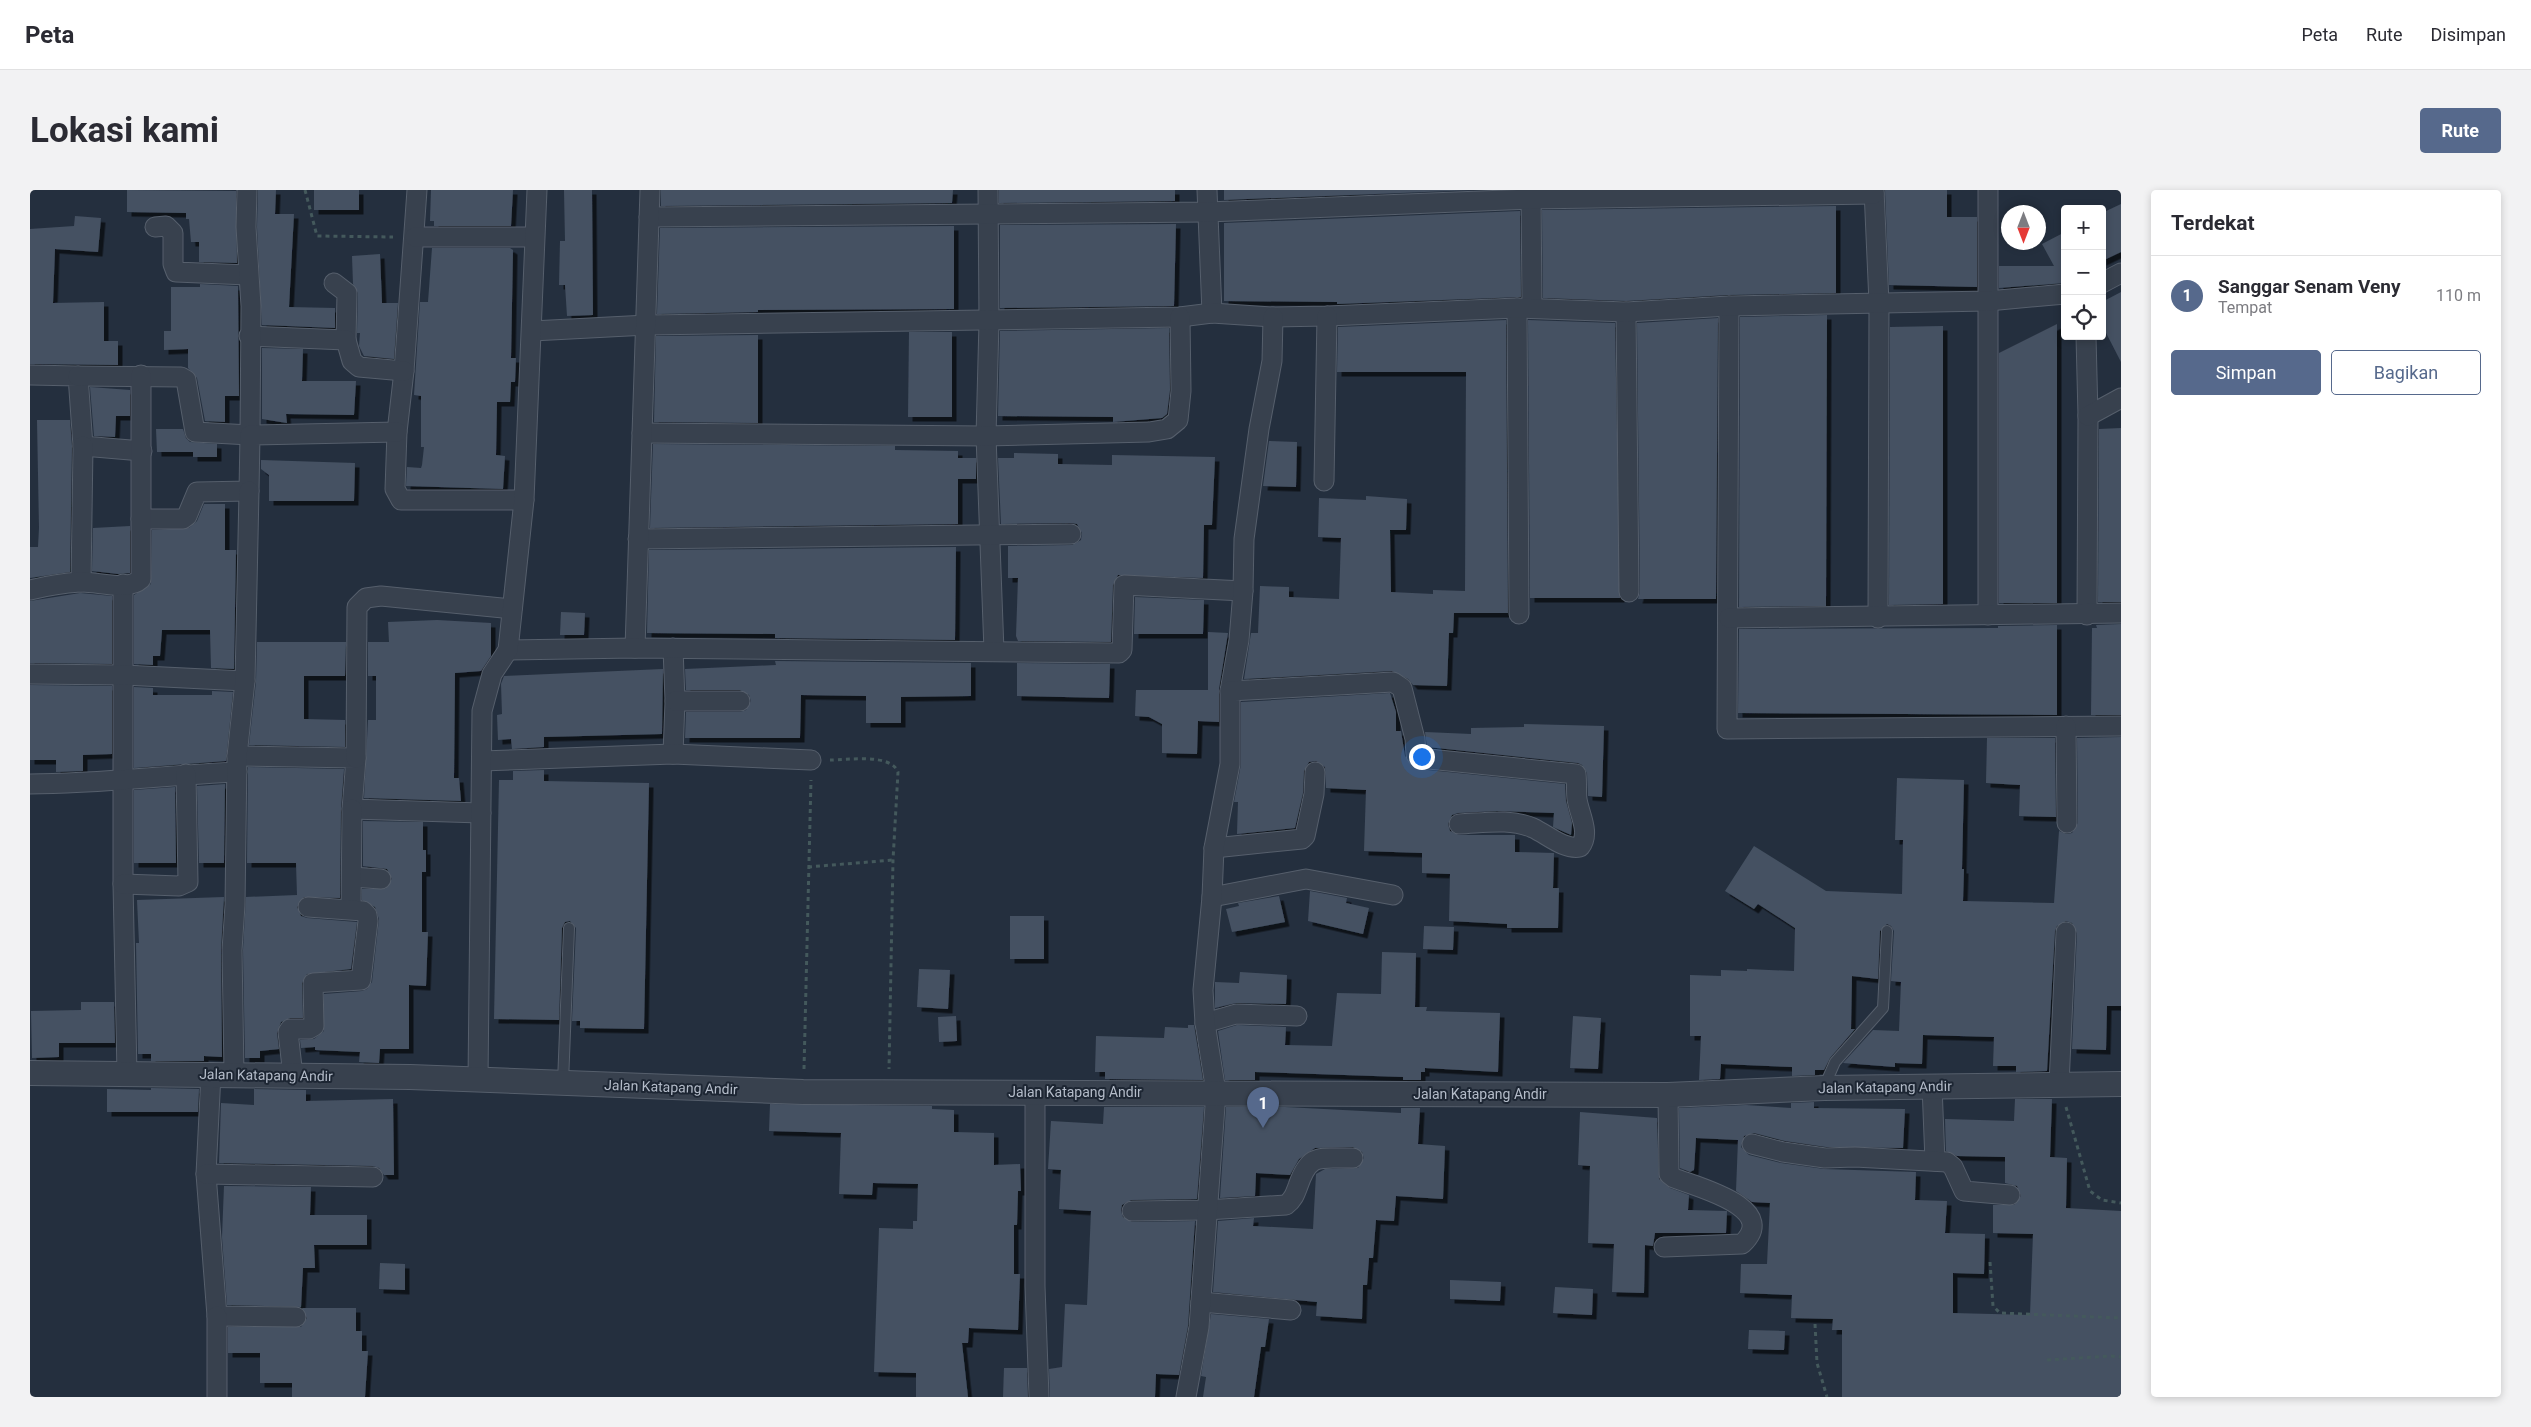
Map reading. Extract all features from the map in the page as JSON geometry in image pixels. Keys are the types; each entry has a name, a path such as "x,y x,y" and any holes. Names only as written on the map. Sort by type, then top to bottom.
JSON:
{"street":[{"path":"217,1397 217,1316 206,1174 222,1074 232,950 236,764 245,681 250,435 249,336 251,306 248,275 247,190"},
{"path":"416,190 404,371 397,432 395,489 400,499 524,500"},
{"path":"478,1080 482,711 492,674 508,650 524,500 537,190"},
{"path":"635,648 650,190"},
{"path":"988,190 989,322 986,436 994,651"},
{"path":"1207,190 1206,212 1212,314"},
{"path":"1988,190 1988,615"},
{"path":"649,217 1206,212 1530,195 1874,192 1879,303 1878,618"},
{"path":"1519,614 1524,308 1530,195"},
{"path":"155,227 166,226 173,232 173,264 176,272 248,275"},
{"path":"414,236 534,237"},
{"path":"2106,281 2121,273"},
{"path":"334,283 347,293 346,340 352,362 359,367 404,371"},
{"path":"532,330 647,325 1180,318 1212,314 1273,318 1524,308 1626,312 1728,306 1988,301 2061,294"},
{"path":"1728,306 1727,729 2121,726"},
{"path":"1626,312 1629,592"},
{"path":"1324,481 1327,316"},
{"path":"642,433 986,436 1150,432 1167,429 1178,420 1181,391 1180,318"},
{"path":"1186,1397 1199,1327 1216,1092 1204,1023 1203,990 1212,897 1214,848 1230,764 1230,691 1239,640 1243,591 1244,539 1259,429 1272,361 1273,318"},
{"path":"249,336 346,340"},
{"path":"2086,340 2088,416 2087,615"},
{"path":"30,375 174,376 186,380 194,432 250,435 397,432"},
{"path":"30,590 81,582 123,584 137,582 141,579 141,375"},
{"path":"78,376 83,446 81,582"},
{"path":"2088,416 2121,398"},
{"path":"83,446 142,451"},
{"path":"141,519 183,519 187,516 196,492 249,491"},
{"path":"638,539 1071,534"},
{"path":"123,584 123,884 127,1074"},
{"path":"508,650 673,648 1118,653 1122,650 1123,586 1126,584 1243,591"},
{"path":"351,909 352,809 356,758 357,607 366,598 381,596 512,609"},
{"path":"1728,618 1878,618 2121,614"},
{"path":"673,648 675,702 673,754"},
{"path":"30,674 124,675 245,681"},
{"path":"1230,691 1393,682 1402,688 1415,739 1416,755 1419,758 1576,774 1577,800 1584,820 1584,842 1580,847 1570,848 1533,828 1514,822 1459,824"},
{"path":"675,702 740,701"},
{"path":"2066,726 2067,823"},
{"path":"482,761 673,754 811,760"},
{"path":"30,784 102,782 124,778 186,774 236,764 356,758"},
{"path":"1214,848 1302,839 1305,836 1314,794 1315,772"},
{"path":"123,884 179,886 188,882 186,774"},
{"path":"352,809 481,812"},
{"path":"352,877 381,879"},
{"path":"1212,897 1306,879 1393,895"},
{"path":"293,1076 288,1032 290,1029 310,1029 314,1026 314,983 361,980 367,915 363,911 351,909 308,907"},
{"path":"2059,1084 2066,932"},
{"path":"1204,1023 1236,1014 1297,1016"},
{"name":"Jalan Katapang Andir","path":"30,1072 478,1080 803,1092 1668,1095 1824,1088 2121,1084"},
{"path":"1932,1086 1936,1161"},
{"path":"1035,1092 1035,1286 1039,1397"},
{"path":"1664,1246 1742,1244 1752,1230 1753,1220 1750,1214 1728,1199 1674,1178 1669,1174 1668,1095"},
{"path":"1752,1144 1783,1152 1825,1158 1855,1157 1947,1162 1953,1167 1964,1191 2010,1195"},
{"path":"1132,1211 1206,1210 1286,1205 1294,1197 1304,1168 1311,1162 1316,1159 1353,1158"},
{"path":"206,1174 372,1177"},
{"path":"1201,1302 1291,1310"},
{"path":"217,1316 296,1317"}],"lane":[{"path":"563,1083 569,928"},
{"path":"1824,1088 1835,1062 1883,1008 1887,931"}],"path":[{"path":"305,190 317,236 414,236"},
{"path":"803,1092 811,760 886,760 897,768 888,1092"},
{"path":"808,866 893,860"},
{"path":"2059,1084 2090,1191 2102,1200 2121,1203"},
{"path":"1990,1262 1993,1306 2000,1313 2121,1318"},
{"path":"1815,1324 1816,1363 1827,1397"},
{"path":"2047,1360 2121,1357"}],"building":[{"path":"127,190 236,191 237,263 199,262 199,242 191,242 189,219 186,219 186,213 127,212"},
{"path":"258,190 276,190 275,214 294,214 289,307 335,308 335,328 262,325 257,227"},
{"path":"314,190 359,190 359,210 314,210"},
{"path":"431,190 513,190 511,226 434,226 434,221 430,221"},
{"path":"564,190 592,190 593,315 567,316 565,285 559,285 560,241 565,241"},
{"path":"661,190 953,190 952,203 661,206"},
{"path":"999,190 1175,190 1175,201 999,203"},
{"path":"1224,190 1474,190 1224,200"},
{"path":"1885,190 1947,190 1947,217 1977,217 1977,287 1889,285"},
{"path":"2121,204 2121,252 2106,259 2106,250 2106,211"},
{"path":"1836,206 1836,293 1728,295 1626,301 1543,298 1542,210"},
{"path":"1520,211 1521,297 1337,304 1337,302 1224,301 1224,223"},
{"path":"75,216 101,218 98,252 55,249 53,303 104,302 104,341 118,341 118,365 30,364 30,229 74,226"},
{"path":"1176,224 1174,306 1000,308 1000,225"},
{"path":"954,226 954,309 758,310 758,312 657,314 660,228"},
{"path":"2061,234 2061,283 1999,288 1999,266 2054,266 2045,250 2046,242"},
{"path":"432,248 510,248 513,250 511,358 516,358 515,382 511,382 510,402 497,402 496,455 505,456 503,489 406,486 407,467 421,468 424,447 421,447 421,396 414,395 420,302 428,302"},
{"path":"380,254 382,303 398,303 394,359 364,356 359,346 360,333 357,333 358,293 353,284 352,256"},
{"path":"200,284 238,286 239,396 225,396 225,422 205,421 197,378 188,368 188,349 164,350 164,331 171,331 171,287 200,287"},
{"path":"2121,292 2121,362 2106,333 2106,300"},
{"path":"1827,315 1826,606 1739,607 1740,317"},
{"path":"1718,318 1716,599 1638,599 1640,592 1637,323"},
{"path":"1506,320 1508,613 1454,613 1453,633 1449,633 1447,686 1413,685 1408,679 1392,671 1244,679 1251,633 1258,633 1260,586 1289,587 1289,597 1339,599 1341,538 1318,537 1319,498 1366,500 1366,496 1407,499 1406,530 1390,530 1391,592 1433,594 1433,590 1465,591 1466,372 1337,372 1338,327"},
{"path":"1528,320 1615,323 1620,598 1530,598"},
{"path":"2057,324 2057,603 1999,603 1999,353"},
{"path":"1943,326 1943,604 1889,605 1890,327"},
{"path":"1169,328 1170,390 1167,414 1162,418 1113,422 1113,417 998,416 1000,331"},
{"path":"909,332 952,332 952,417 908,417"},
{"path":"758,335 758,423 654,422 656,336"},
{"path":"262,348 303,349 302,381 356,381 354,415 286,414 287,423 262,419"},
{"path":"90,387 130,390 130,416 116,416 115,437 94,436"},
{"path":"37,420 70,420 72,446 70,572 30,578 30,547 38,547 39,528"},
{"path":"2121,428 2121,602 2098,602 2099,429"},
{"path":"156,429 183,429 186,438 190,442 217,444 217,457 193,457 193,452 157,452"},
{"path":"1269,441 1297,442 1296,487 1263,486"},
{"path":"653,444 895,446 895,450 958,451 958,458 976,458 976,479 958,479 958,524 650,528"},
{"path":"1014,453 1058,454 1058,464 1112,465 1112,455 1215,457 1212,525 1204,525 1203,578 1118,575 1113,585 1111,642 1018,641 1016,636 1018,578 1008,578 1008,546 1072,545 1081,540 1082,533 1077,524 1071,523 1001,524 998,458 1014,458"},
{"path":"261,460 355,463 354,501 269,501 269,475 261,469"},
{"path":"204,504 225,504 225,550 236,550 234,669 211,668 210,630 162,630 160,656 153,656 153,665 134,664 134,595 151,584 152,530 189,528 197,521"},
{"path":"130,526 130,573 118,574 92,571 93,528"},
{"path":"956,547 955,640 775,638 775,634 647,633 649,550"},
{"path":"80,593 112,596 112,664 30,663 30,601"},
{"path":"1135,597 1204,600 1203,634 1134,634"},
{"path":"561,612 585,613 584,635 560,635"},
{"path":"437,620 491,623 491,656 481,671 455,673 454,778 459,778 461,801 364,798 368,720 376,720 376,676 368,676 368,642 389,642 388,622"},
{"path":"2121,624 2121,715 2091,715 2092,628 2097,628 2096,625"},
{"path":"2057,625 2057,715 1738,713 1739,629 1998,628 1998,626"},
{"path":"1208,632 1228,633 1219,689 1219,722 1198,721 1197,754 1162,753 1162,724 1149,717 1135,716 1136,690 1208,690"},
{"path":"257,642 346,642 345,676 304,676 304,719 345,720 345,747 249,745 256,682"},
{"path":"775,661 971,663 971,696 901,697 901,723 866,723 866,696 801,695 800,738 685,738 686,712 740,712 746,710 751,701 749,695 740,690 686,690 685,669 776,665"},
{"path":"1017,663 1110,664 1109,698 1017,696"},
{"path":"663,669 662,734 544,737 544,747 512,749 511,739 498,740 497,715 502,714 501,684 504,676"},
{"path":"30,685 112,686 112,754 83,755 83,771 56,772 56,760 30,760"},
{"path":"134,687 153,688 153,695 212,695 212,691 233,692 226,761 134,768"},
{"path":"1390,693 1396,712 1396,731 1401,731 1405,756 1412,766 1418,769 1565,784 1566,801 1572,823 1571,835 1553,827 1554,813 1497,811 1458,813 1452,815 1448,824 1450,831 1459,835 1515,835 1515,852 1554,853 1553,888 1559,888 1558,928 1507,928 1507,924 1449,921 1450,874 1422,873 1422,853 1364,851 1366,790 1326,788 1325,767 1316,761 1309,762 1304,771 1303,793 1295,828 1237,834 1238,802 1234,802 1241,764 1241,702"},
{"path":"1524,724 1604,726 1602,797 1588,796 1587,773 1582,765 1578,763 1427,747 1425,732 1471,734 1471,728 1524,727"},
{"path":"2121,737 2121,1006 2107,1006 2106,1050 2072,1049 2077,933 2072,923 2066,921 2057,926 2055,931 2047,1071 2016,1072 2016,1066 1993,1066 1994,1037 1923,1035 1922,1064 1895,1063 1895,1067 1843,1063 1873,1030 1899,1031 1901,982 1891,981 1894,931 1887,924 1880,931 1878,979 1852,976 1851,1029 1855,1029 1830,1058 1824,1070 1815,1070 1815,1075 1792,1076 1792,1067 1721,1064 1720,1079 1699,1080 1701,1036 1690,1036 1690,975 1721,976 1721,970 1747,971 1747,969 1794,971 1795,928 1758,904 1754,909 1725,891 1754,846 1826,891 1902,894 1903,840 1895,840 1897,778 1964,780 1963,901 2054,903 2059,831 2067,834 2072,833 2078,823 2077,738"},
{"path":"1987,738 2055,738 2056,817 2019,816 2020,785 1986,783"},
{"path":"248,767 344,769 341,809 340,898 304,897 297,907 301,916 307,918 357,922 351,969 307,974 302,983 303,1018 290,1018 281,1022 277,1033 279,1049 260,1051 260,1058 245,1058 243,950 246,897 297,895 296,863 247,863"},
{"path":"544,770 544,781 649,783 644,1029 580,1028 580,1021 572,1021 576,928 570,921 565,922 562,928 559,1020 494,1019 499,780 513,780 513,771"},
{"path":"225,784 224,863 199,863 197,786"},
{"path":"175,787 176,863 134,863 134,790"},
{"path":"363,821 423,822 423,850 426,850 426,872 422,872 422,932 428,932 426,986 409,985 409,1049 380,1049 379,1063 359,1062 360,1052 315,1050 315,1047 301,1048 300,1040 314,1039 324,1031 324,994 362,991 367,989 372,982 379,919 375,907 362,900 362,889 385,889 392,879 387,869 363,866"},
{"path":"1310,891 1347,898 1346,903 1369,908 1363,934 1308,921"},
{"path":"1279,896 1285,922 1232,932 1226,909 1239,906 1238,903"},
{"path":"224,897 221,950 222,1057 204,1056 204,1061 151,1061 151,1054 138,1054 136,943 139,943 137,900"},
{"path":"1010,916 1044,916 1044,959 1010,959"},
{"path":"1424,926 1454,927 1453,950 1423,949"},
{"path":"1382,952 1416,953 1415,1007 1427,1007 1426,1011 1500,1013 1498,1072 1425,1068 1425,1072 1421,1072 1421,1080 1403,1080 1403,1077 1255,1072 1255,1080 1225,1080 1218,1031 1237,1025 1286,1027 1285,1045 1332,1046 1337,993 1381,994"},
{"path":"919,969 950,970 948,1009 917,1007"},
{"path":"1240,972 1287,975 1286,1004 1236,1003 1215,1008 1215,982 1239,983"},
{"path":"81,1002 114,1002 115,1043 59,1043 59,1057 32,1058 31,1011 81,1010"},
{"path":"956,1016 957,1041 939,1042 938,1017"},
{"path":"1573,1016 1601,1018 1598,1069 1570,1068"},
{"path":"1188,1025 1194,1025 1203,1080 1105,1079 1105,1072 1095,1072 1096,1036 1164,1038 1165,1027 1188,1028"},
{"path":"151,1088 199,1089 198,1112 107,1112 107,1089 151,1090"},
{"path":"254,1089 306,1090 306,1101 393,1099 394,1175 384,1175 379,1168 373,1166 219,1163 221,1103 254,1105"},
{"path":"2015,1099 2052,1099 2050,1157 2067,1158 2066,1208 2121,1211 2121,1397 1842,1397 1842,1330 1832,1330 1833,1319 1791,1318 1792,1295 1740,1293 1741,1264 1767,1264 1770,1203 1752,1202 1736,1191 1738,1140 1696,1138 1694,1170 1690,1172 1680,1168 1679,1108 1746,1105 1791,1108 1791,1103 1814,1102 1814,1108 1905,1109 1903,1148 1826,1147 1785,1141 1754,1133 1744,1136 1741,1147 1749,1155 1781,1163 1824,1169 1916,1172 1915,1200 1947,1201 1945,1233 1985,1234 1984,1274 1953,1273 1953,1313 2030,1315 2033,1234 1993,1233 1993,1205 2014,1205 2021,1196 2017,1186 2005,1183 2005,1157 1957,1156 1946,1151 1945,1119 2014,1121"},
{"path":"770,1104 932,1106 932,1109 954,1110 954,1132 994,1133 994,1165 1020,1164 1021,1191 1018,1191 1017,1225 1014,1225 1014,1274 1020,1274 1018,1330 969,1328 968,1343 962,1343 968,1397 916,1397 916,1373 874,1372 879,1228 913,1229 913,1221 917,1221 918,1184 873,1183 872,1195 839,1194 841,1133 769,1131"},
{"path":"1104,1107 1204,1107 1197,1199 1131,1200 1122,1205 1121,1211 1123,1217 1132,1222 1195,1221 1188,1326 1179,1375 1156,1374 1155,1397 1050,1397 1049,1369 1062,1367 1065,1304 1087,1305 1091,1211 1059,1209 1061,1170 1048,1169 1051,1121 1103,1124"},
{"path":"1226,1107 1285,1107 1401,1113 1401,1108 1420,1108 1418,1144 1445,1146 1443,1199 1396,1196 1394,1221 1376,1220 1373,1258 1369,1258 1367,1285 1363,1285 1362,1319 1316,1316 1317,1302 1213,1292 1218,1221 1254,1218 1253,1226 1313,1229 1316,1174 1325,1169 1358,1168 1364,1158 1362,1152 1353,1147 1315,1148 1299,1159 1290,1175 1256,1173 1255,1196 1220,1198"},
{"path":"1580,1112 1657,1118 1659,1179 1670,1188 1689,1195 1688,1210 1727,1211 1726,1233 1655,1233 1653,1246 1645,1245 1644,1293 1612,1292 1614,1244 1588,1243 1590,1166 1578,1165"},
{"path":"224,1186 311,1187 310,1215 367,1215 367,1245 314,1245 315,1268 303,1268 301,1307 227,1305 222,1237"},
{"path":"380,1263 405,1264 405,1290 379,1289"},
{"path":"1450,1280 1501,1282 1500,1301 1450,1299"},
{"path":"1555,1287 1593,1289 1592,1315 1553,1313"},
{"path":"302,1308 356,1308 356,1331 362,1331 362,1351 368,1351 365,1397 292,1397 292,1383 260,1383 260,1353 228,1353 228,1327 301,1327 307,1318"},
{"path":"1211,1314 1269,1319 1265,1347 1261,1347 1254,1397 1203,1397 1206,1377 1201,1376"},
{"path":"1749,1330 1785,1331 1784,1350 1748,1349"},
{"path":"1004,1368 1027,1368 1028,1397 1003,1397"}],"place":[{"name":"Sanggar Senam Veny","path":"1263,1128"}]}
